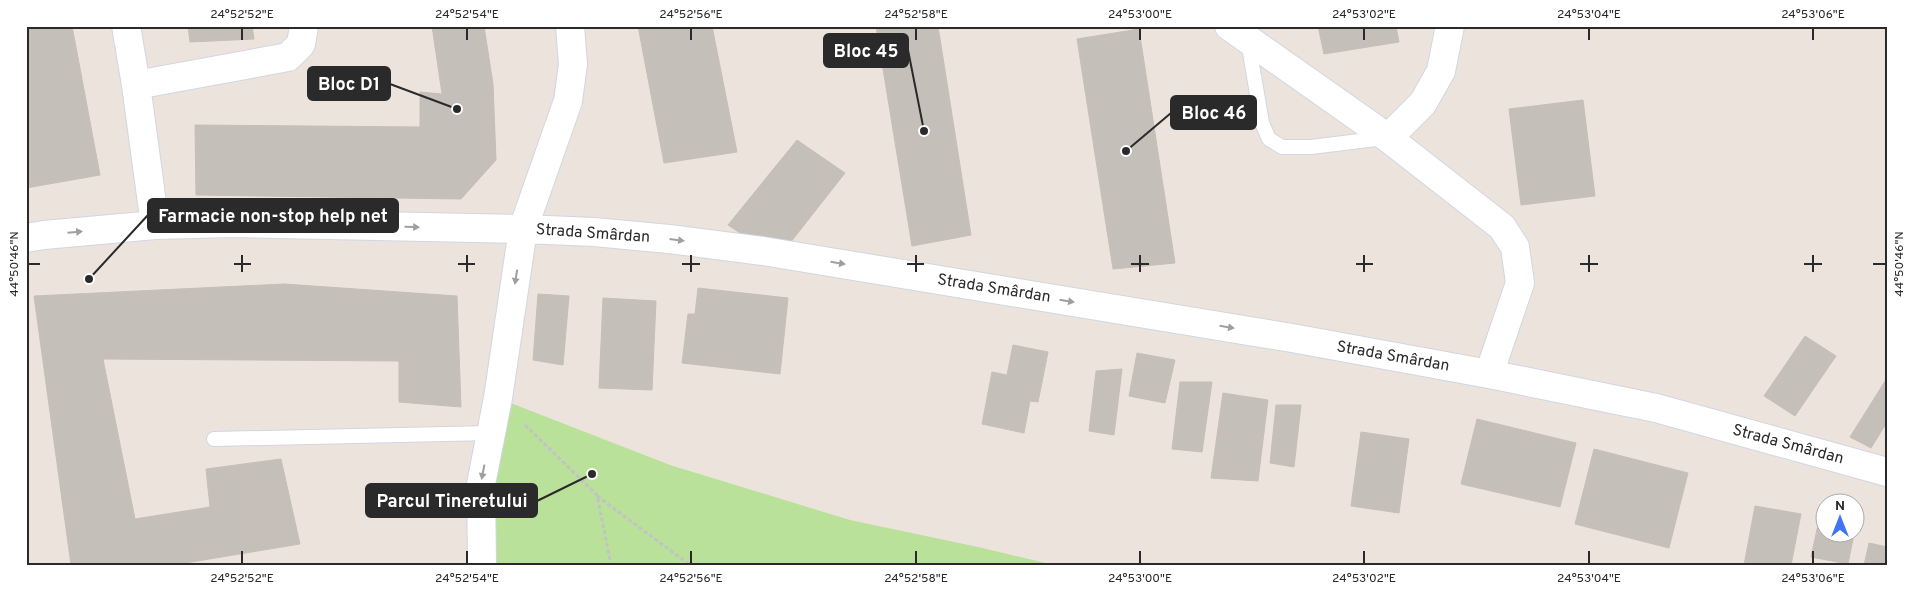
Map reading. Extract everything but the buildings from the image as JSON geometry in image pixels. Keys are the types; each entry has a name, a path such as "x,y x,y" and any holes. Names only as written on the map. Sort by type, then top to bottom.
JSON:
{"street":[{"path":"126,26 155,225"},
{"path":"136,85 288,57 301,44 304,26"},
{"path":"482,565 481,484 498,398 523,229 568,101 573,64 570,26"},
{"path":"1388,138 1423,103 1441,71 1450,26"},
{"path":"1239,33 1388,138 1502,227 1515,247 1520,283 1489,374"},
{"name":"Strada Smârdan","path":"26,238 155,225 233,224 523,229 612,234 763,251 1292,338 1489,374 1656,408 1887,472"}],"lane":[{"path":"1239,33 1262,123 1269,139 1282,147 1311,147 1388,138"},
{"path":"214,439 491,433"}],"path":[{"path":"498,398 596,495 690,565"},
{"path":"596,495 611,565"}],"green space":[{"path":"498,398 670,465 850,520 1054,565 482,565"}],"place":[{"name":"Bloc D1","path":"457,109"},
{"name":"Bloc 45","path":"924,131"},
{"name":"Bloc 46","path":"1126,151"},
{"name":"Farmacie non-stop help net","path":"89,279"},
{"name":"Parcul Tineretului","path":"592,474"}]}
